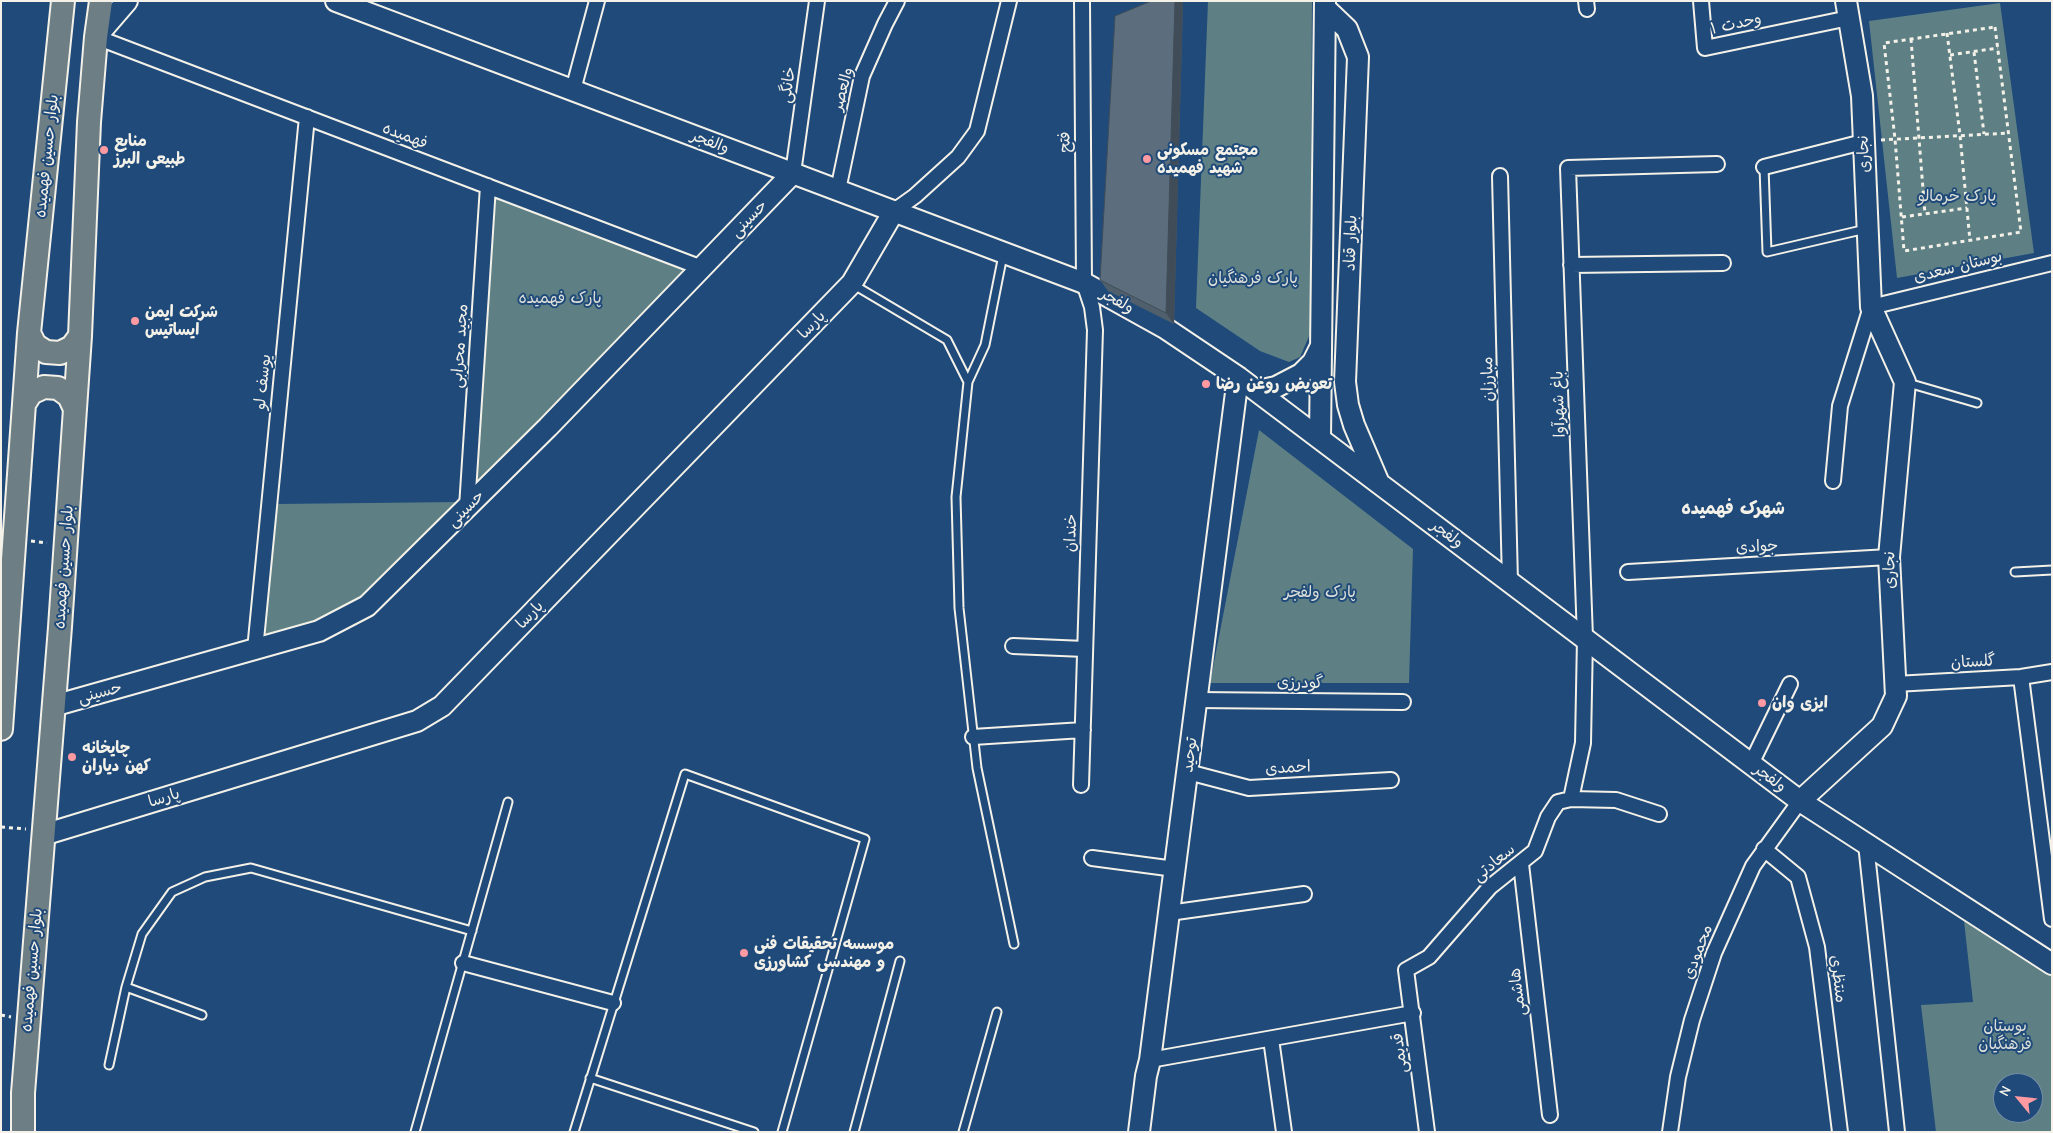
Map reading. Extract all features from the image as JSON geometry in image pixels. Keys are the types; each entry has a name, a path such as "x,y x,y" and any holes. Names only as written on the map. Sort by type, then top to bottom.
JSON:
{"main road":[{"name":"بلوار حسین فهمیده","path":"1,729 29,333 63,1"},
{"name":"بلوار حسین فهمیده","path":"23,1132 23,1093 66,545 80,336 89,122 100,1"},
{"path":"29,333 35,345 46,352 60,353 72,347 80,336"},
{"path":"24,404 31,393 44,387 51,387 58,388 69,396 75,409"}],"street":[{"path":"96,37 127,1"},
{"name":"والفجر","path":"336,1 1084,283"},
{"path":"573,90 596,1"},
{"name":"خانگی","path":"793,173 817,1"},
{"name":"والعصر","path":"838,190 862,76 897,1"},
{"path":"894,211 915,196 958,157 976,131 1009,1"},
{"name":"وحدت ۱","path":"1701,1 1705,48 1848,9"},
{"name":"فتح","path":"1084,283 1086,3"},
{"name":"بلوار قناد","path":"1320,438 1325,5"},
{"name":"بلوار قناد","path":"1325,5 1348,30 1358,58 1345,382 1348,405 1354,425 1379,483"},
{"name":"نجاری","path":"1833,481 1840,406 1871,307 1862,96 1848,9"},
{"name":"فهمیده","path":"96,37 702,268"},
{"name":"یوسف لو","path":"255,650 307,117"},
{"path":"1764,167 1863,142"},
{"name":"باغ شهرآوا","path":"1571,799 1583,743 1585,638 1568,168 1717,164"},
{"name":"حسینی","path":"54,706 319,631 367,606 555,420 793,173"},
{"name":"مبارزان","path":"1500,176 1510,582"},
{"name":"مجید محرابی","path":"467,507 488,186"},
{"name":"پارسا","path":"43,832 417,720 428,715 449,698 852,283 894,211"},
{"path":"1571,265 1723,263"},
{"name":"بوستان سعدی","path":"1871,307 2052,263"},
{"name":"ولفجر","path":"1084,283 1165,328 1238,377 1800,801 2052,964"},
{"name":"خندان","path":"1081,785 1094,330 1092,308 1084,283"},
{"name":"نجاری","path":"1800,801 1882,726 1896,696 1888,557 1905,382 1871,307"},
{"path":"1257,391 1276,387 1301,374 1313,362 1321,346"},
{"name":"توحید","path":"1139,1132 1188,772 1238,377"},
{"name":"جوادی","path":"1628,572 1888,557"},
{"path":"1013,646 1084,649"},
{"name":"گلستان","path":"1895,684 2022,678 2052,672"},
{"path":"2022,678 2052,920"},
{"path":"1751,764 1790,684"},
{"name":"گودرزی","path":"1197,700 1403,702"},
{"path":"973,737 1083,730"},
{"name":"احمدی","path":"1188,772 1249,788 1391,780"},
{"path":"1571,799 1616,800 1659,814"},
{"name":"سعادتی","path":"1406,970 1429,957 1490,887 1535,851 1548,817 1558,802 1571,799"},
{"name":"محمودی","path":"1670,1132 1678,1077 1692,1020 1714,952 1753,866 1800,801"},
{"path":"1866,844 1897,1132"},
{"name":"منتظری","path":"1764,849 1798,877 1817,947 1840,1132"},
{"path":"1092,858 1175,869"},
{"name":"هاشمی","path":"1521,864 1550,1115"},
{"path":"1169,913 1304,894"},
{"path":"463,963 613,1003"},
{"name":"قدیمی","path":"1406,970 1427,1132"},
{"path":"1150,1060 1413,1013"},
{"path":"1271,1039 1284,1132"}],"lane":[{"path":"1764,167 1767,252 1869,228"},
{"path":"1004,252 985,344 968,382 956,497 959,608 977,768 1014,944"},
{"path":"852,283 947,340 968,382"},
{"path":"1905,382 1977,403"},
{"path":"2015,572 2052,570"},
{"path":"574,1132 685,774 865,839 782,1132"},
{"path":"415,1132 508,802"},
{"path":"109,1065 126,987 142,934 172,892 205,877 251,868 472,931"},
{"path":"854,1132 900,961"},
{"path":"126,987 202,1015"},
{"path":"962,1132 997,1012"},
{"path":"590,1078 754,1132"}],"path":[{"path":"1995,27 2021,232 1904,251 1895,139 1884,44 1946,33 1995,27"},
{"path":"1946,33 1960,135 1970,241"},
{"path":"1911,39 1926,214"},
{"path":"1950,55 1998,48"},
{"path":"1974,52 1984,134"},
{"path":"1895,139 2008,133"},
{"path":"1902,217 1968,208"},
{"path":"14,539 66,545"},
{"path":"1,827 43,832"}],"green space":[{"name":"پارک فرهنگیان","path":"1208,1 1312,1 1310,334 1300,357 1289,362 1260,351 1196,308"},
{"name":"پارک خرمالو","path":"2000,3 2034,253 1897,278 1869,21"},
{"name":"پارک فهمیده","path":"496,194 685,271 476,488"},
{"name":"پارک ولفجر","path":"1259,430 1413,549 1409,683 1210,683"},
{"path":"461,502 365,601 318,626 261,642 275,504"},
{"name":"بوستان فرهنگیان","path":"1964,921 2052,973 2052,1132 1936,1132 1921,1005 1973,1002"}],"building":[{"name":"مجتمع مسکونی شهید فهمیده","path":"1151,1 1175,1 1166,313 1100,280 1115,16"}],"place":[{"name":"منابع طبیعی البرز","path":"104,150"},
{"name":"مجتمع مسکونی شهید فهمیده","path":"1147,159"},
{"name":"شرکت ایمن ایساتیس","path":"135,321"},
{"name":"تعویض روغن رضا","path":"1206,384"},
{"name":"ایزی وان","path":"1762,703"},
{"name":"چایخانه کهن دیاران","path":"72,757"},
{"name":"موسسه تحقیقات فنی و مهندسی کشاورزی","path":"744,953"}],"district":[{"name":"شهرک فهمیده","path":"1733,509"}]}
